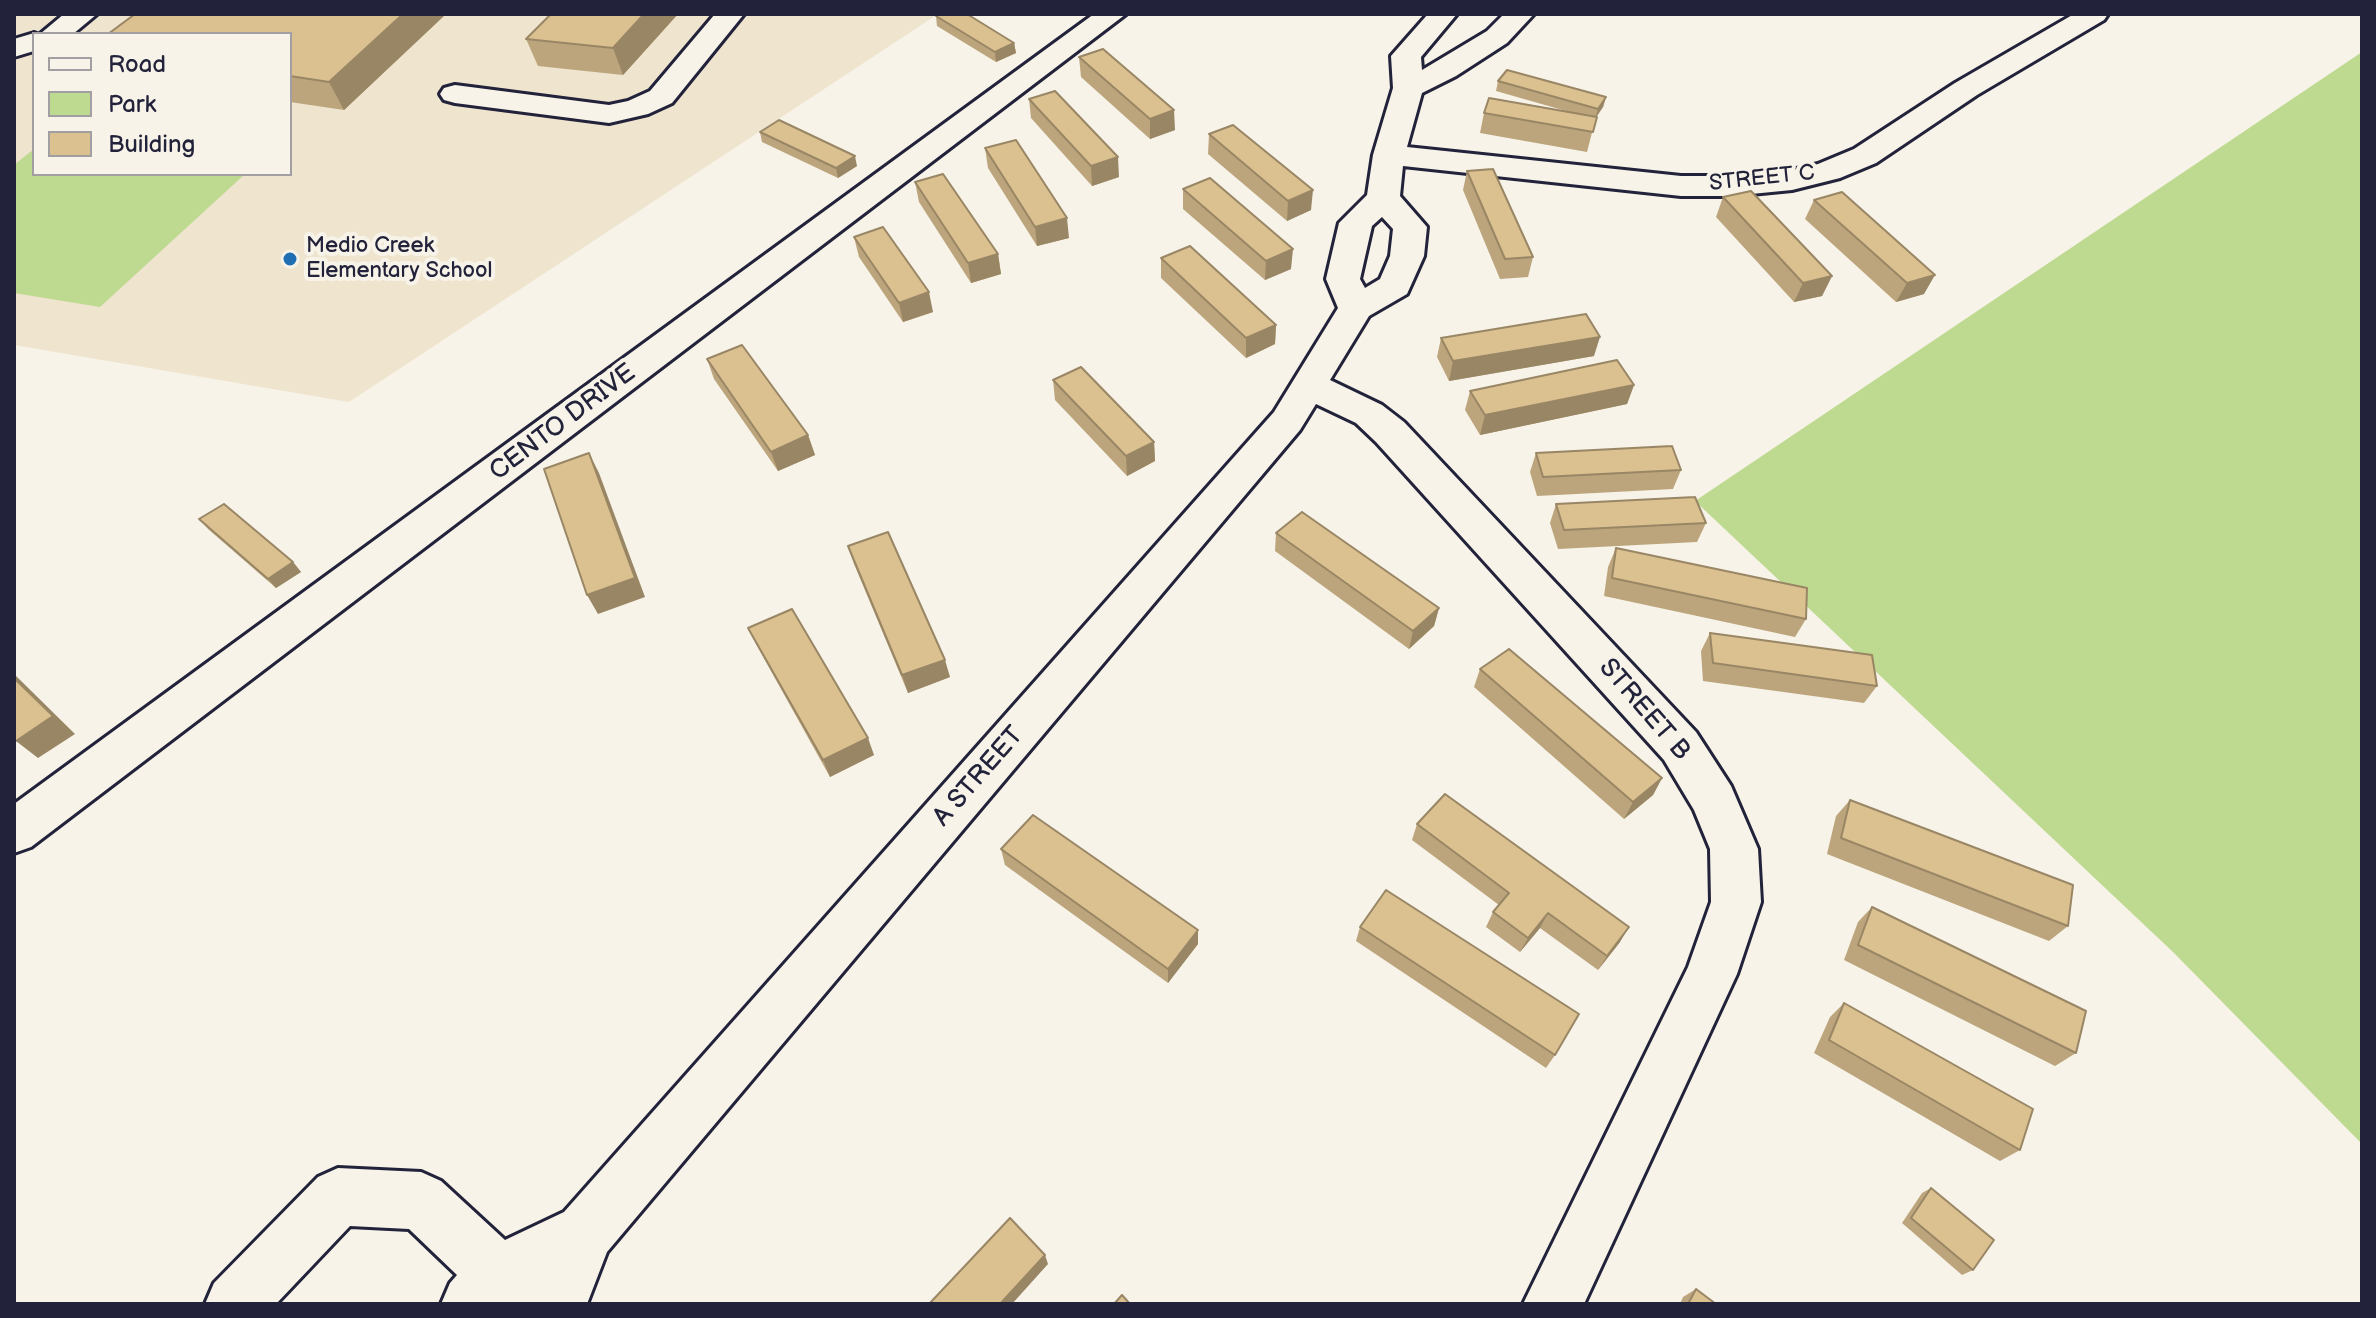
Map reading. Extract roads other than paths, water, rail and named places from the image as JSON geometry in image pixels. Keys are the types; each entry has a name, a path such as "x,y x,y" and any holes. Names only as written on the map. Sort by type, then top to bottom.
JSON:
{"street":[{"path":"57,32 83,14"},
{"path":"455,94 609,114 637,108 661,97 730,14"},
{"name":"CENTO DRIVE","path":"14,832 1112,14"},
{"path":"1383,198 1410,227 1407,256 1395,286 1356,308 1343,279 1347,251 1356,223 1383,198 1389,155 1408,88 1406,56 1443,14"},
{"path":"1408,88 1446,70 1497,37 1520,14"},
{"name":"STREET C","path":"1389,155 1681,186 1731,186 1792,180 1829,171 1865,156 1966,89 2094,14"},
{"name":"A STREET","path":"500,1294 585,1233 1287,421 1356,308"},
{"name":"STREET B","path":"1310,386 1369,414 1390,432 1659,722 1680,746 1714,801 1734,849 1736,902 1711,974 1553,1304"},
{"path":"235,1304 338,1197 421,1201 500,1294"},
{"name":"A STREET","path":"557,1304 585,1233"}],"place":[{"name":"Medio Creek Elementary School","path":"290,259"}]}
